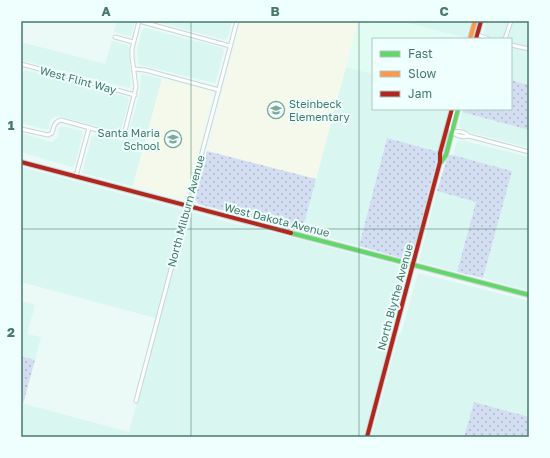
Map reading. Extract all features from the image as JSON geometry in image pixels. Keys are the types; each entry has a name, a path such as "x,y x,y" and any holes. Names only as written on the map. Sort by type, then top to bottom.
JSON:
{"street":[{"path":"21,129 48,136 52,133 54,124 61,120 122,136 125,133 135,95 136,79 132,57 133,42 139,21 230,46"},
{"name":"North Milburn Avenue","path":"136,401 237,21"},
{"path":"470,38 475,21"},
{"path":"477,37 481,21"},
{"path":"505,38 511,21"},
{"path":"115,37 133,42"},
{"path":"512,45 529,49"},
{"name":"West Flint Way","path":"21,64 135,95"},
{"path":"134,69 145,70 219,90"},
{"name":"North Blythe Avenue","path":"452,132 449,127 453,110"},
{"name":"North Blythe Avenue","path":"367,437 440,162 440,153 453,110"},
{"name":"North Blythe Avenue","path":"440,162 446,154 458,110"},
{"path":"76,176 89,128"},
{"path":"452,132 458,131 466,133 469,136 529,152"},
{"name":"West Dakota Avenue","path":"21,162 529,295"}],"shaded area":[{"path":"117,21 135,21 131,35 129,36 114,32"},
{"path":"154,21 232,21 228,38 225,40"},
{"name":"Steinbeck Elementary","path":"241,21 358,21 316,179 207,151"},
{"path":"358,21 400,21 466,38 372,38 372,74 346,67"},
{"path":"400,21 473,21 468,38"},
{"path":"487,21 529,21 529,85 512,80 512,38 482,38"},
{"path":"145,28 223,48 224,51 216,82 214,83 140,65 138,63 137,50 142,29"},
{"path":"112,41 127,45 129,48 131,85 129,88 21,60 21,42 105,64"},
{"path":"346,67 372,74 372,110 450,110 439,152 387,138 359,246 302,231"},
{"path":"26,70 127,97 129,100 121,130 118,132 59,116 51,119 49,124 50,129 47,130 21,123 21,81 23,72"},
{"path":"143,74 162,79 133,185 132,186 82,173 92,136 95,135 121,141 127,138 140,92 141,76"},
{"name":"Santa Maria School","path":"162,79 213,92 186,197 183,199 133,185"},
{"path":"512,80 529,85 529,130 462,112 463,110 512,110"},
{"path":"462,112 529,130 529,148 462,130 459,125"},
{"path":"62,126 81,131 83,134 74,166 72,167 21,152 21,133 52,142 58,137 59,128"},
{"path":"387,138 439,152 412,256 405,259 359,246"},
{"path":"460,140 529,157 529,291 483,278 512,171 453,155 457,142"},
{"path":"207,151 316,179 302,231 198,204 195,199"},
{"path":"448,155 453,155 512,171 483,278 457,272 476,202 437,191"},
{"path":"21,167 409,268 364,437 21,437 21,403 129,432 159,319 21,282"},
{"path":"437,191 476,202 457,272 419,261"},
{"path":"418,273 529,301 529,417 474,402 464,437 378,437 372,435 399,334 401,334"},
{"path":"21,301 35,305 27,334 41,337 35,360 21,356"},
{"path":"21,356 35,360 23,404 21,403"},
{"path":"474,402 529,417 529,437 464,437"}],"traffic: fast":[{"path":"441,162 446,155 458,110"},
{"path":"291,233 529,295"}],"traffic: slow":[{"path":"470,38 475,21"}],"traffic: jam":[{"path":"476,38 481,21"},
{"path":"367,437 440,162 440,153 452,110"},
{"path":"21,162 291,233"}],"place":[{"name":"Steinbeck Elementary","path":"276,110"},
{"name":"Santa Maria School","path":"173,139"}]}
